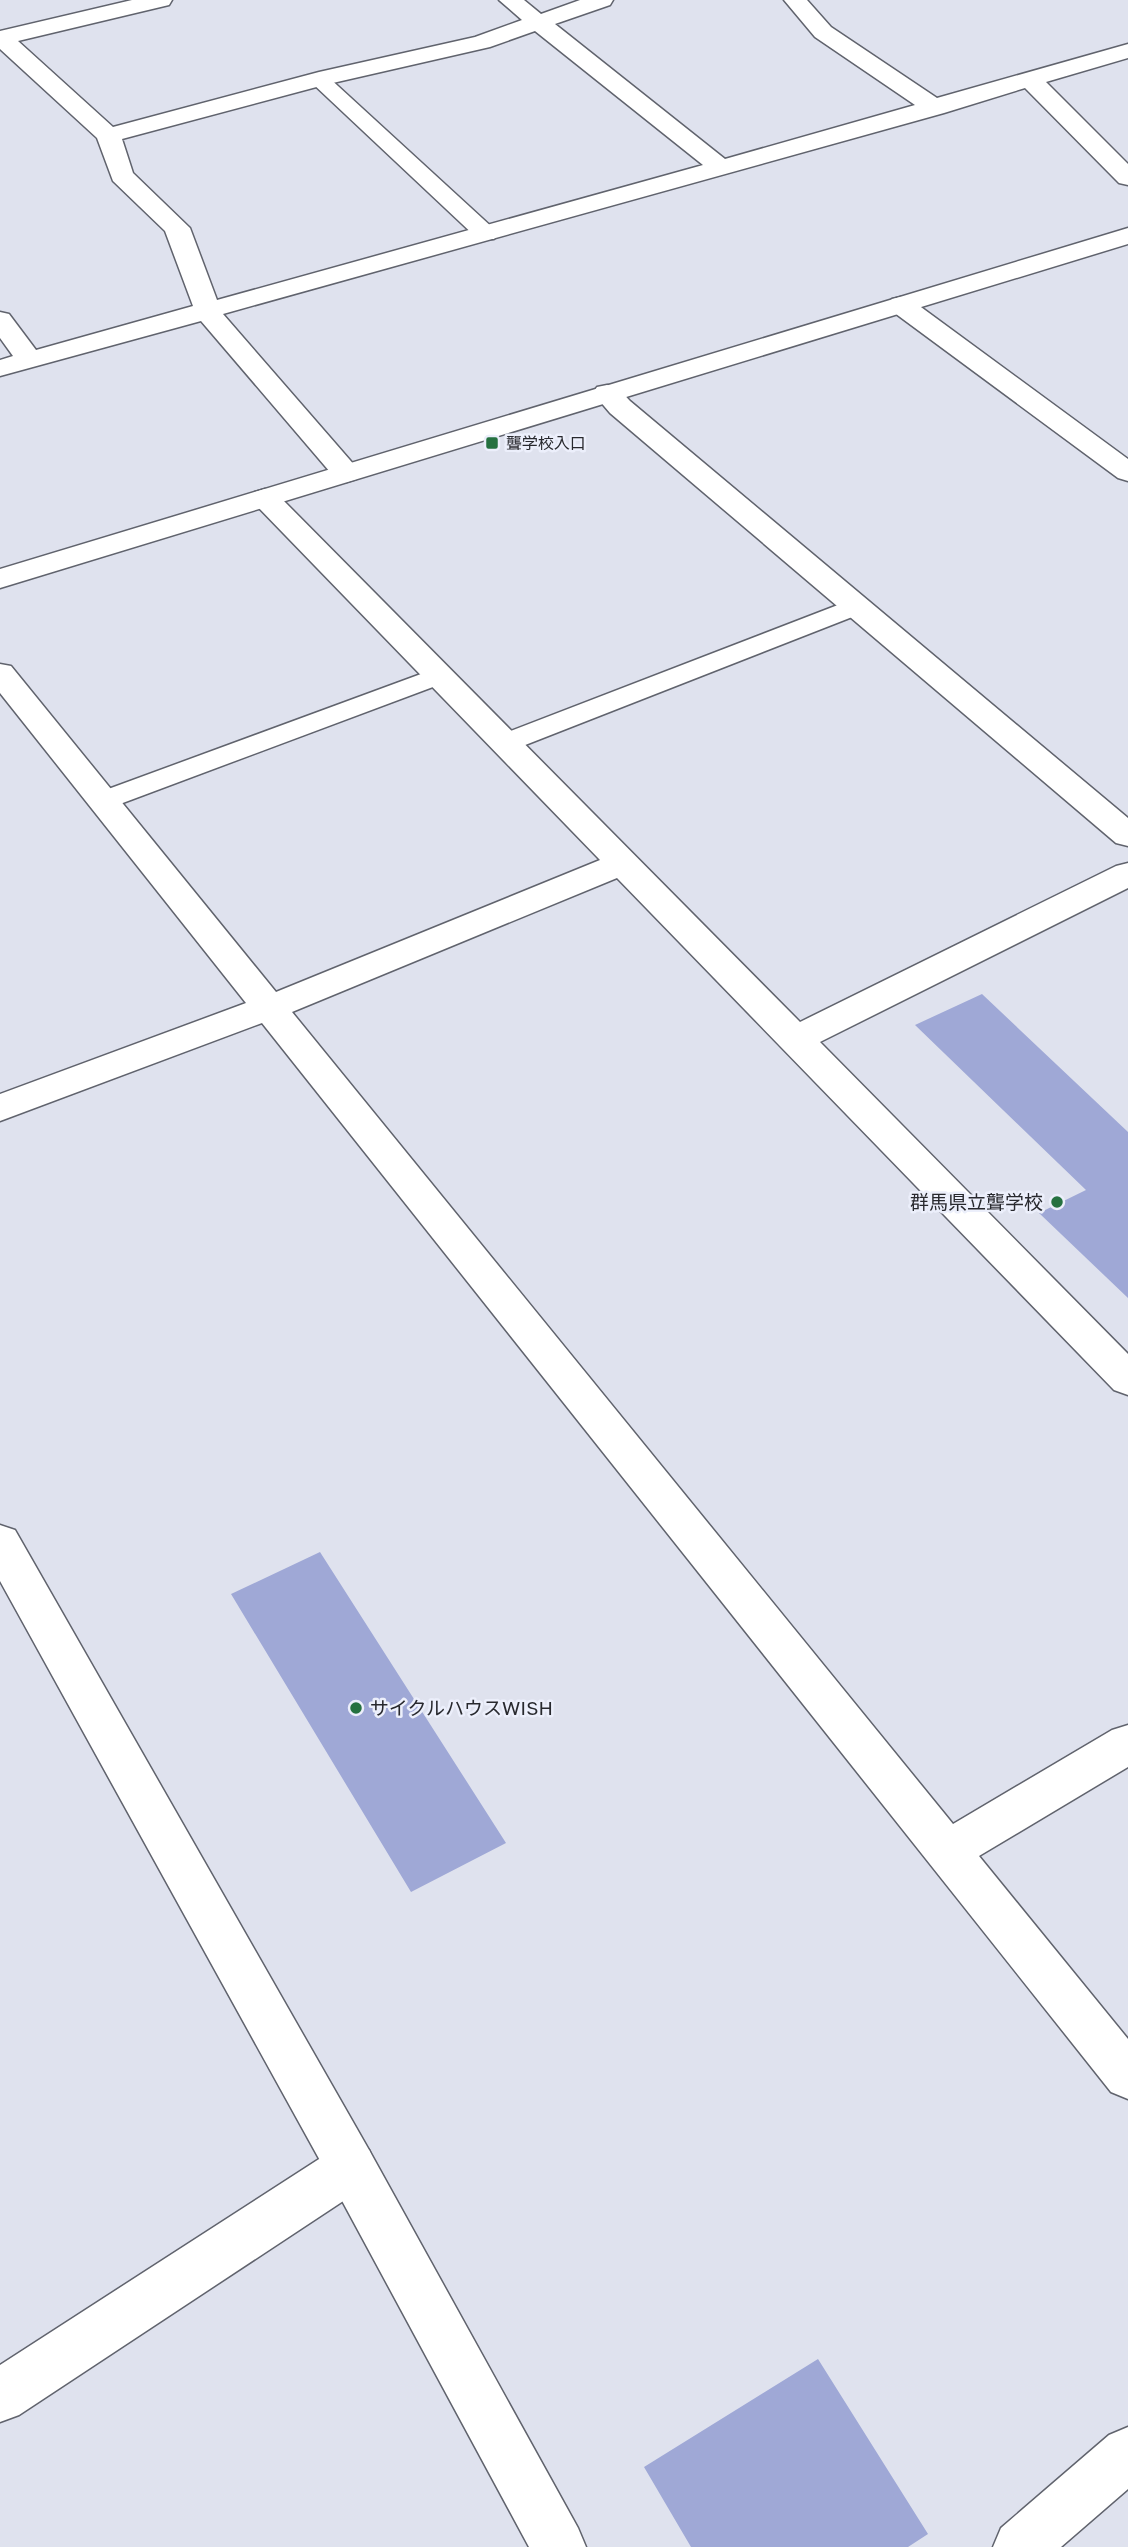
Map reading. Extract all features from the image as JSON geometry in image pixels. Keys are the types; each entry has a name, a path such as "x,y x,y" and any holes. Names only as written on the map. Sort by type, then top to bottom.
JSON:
{"street":[{"path":"1,38 161,0"},
{"path":"510,0 721,169"},
{"path":"108,135 188,116 318,79 456,49 539,24 602,0"},
{"path":"795,0 824,32 936,108"},
{"path":"1,38 108,135 122,176 177,228 208,312 346,473"},
{"path":"0,368 721,169 1128,51"},
{"path":"1030,79 1128,178"},
{"path":"0,579 1128,236"},
{"path":"901,305 1128,472"},
{"path":"0,320 29,359"},
{"path":"607,393 620,407 1128,835"},
{"path":"265,498 1128,1379"},
{"path":"0,673 1128,2076"},
{"path":"0,1108 302,995 622,863"},
{"path":"796,1039 1128,874"},
{"path":"0,1542 351,2167 559,2547"},
{"path":"947,1851 1128,1744"},
{"path":"0,2396 351,2167"},
{"path":"1020,2547 1128,2454"}],"lane":[{"path":"318,79 486,234"},
{"path":"505,743 856,606"},
{"path":"102,801 440,675"}],"building":[{"path":"982,994 1128,1132 1128,1298 1039,1213 1086,1190 915,1025"},
{"path":"320,1552 506,1843 411,1892 231,1594"},
{"path":"818,2359 928,2534 908,2547 691,2547 644,2467"}],"place":[{"name":"聾学校入口","path":"492,443"},
{"name":"群馬県立聾学校","path":"1057,1202"},
{"name":"サイクルハウスWISH","path":"356,1708"}]}
